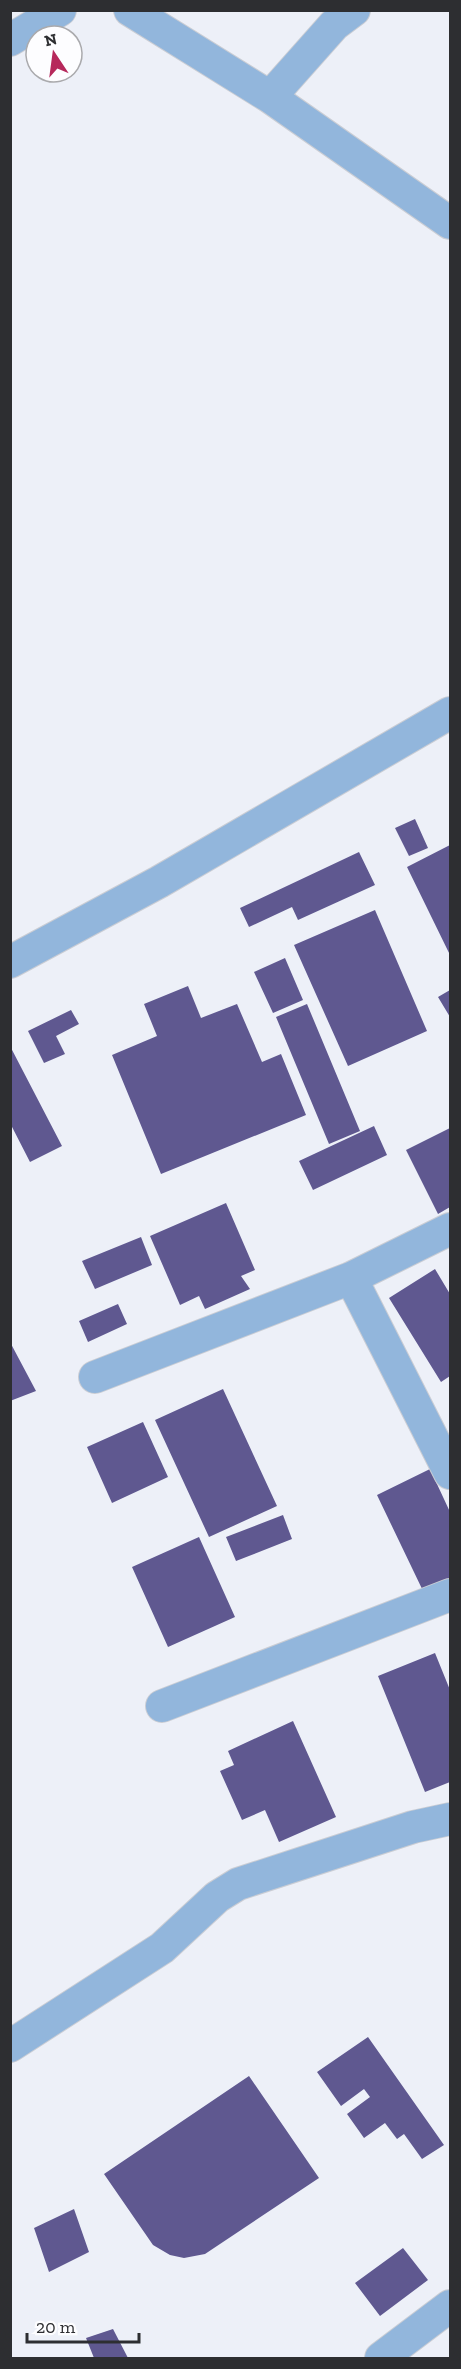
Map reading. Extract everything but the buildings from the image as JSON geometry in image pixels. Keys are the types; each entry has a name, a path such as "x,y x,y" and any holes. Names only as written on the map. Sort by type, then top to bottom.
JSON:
{"street":[{"path":"10,40 60,10"},
{"path":"130,10 270,97 450,223"},
{"path":"270,97 334,25 354,10"},
{"path":"10,962 159,882 450,714"},
{"path":"95,1377 351,1278 450,1229"},
{"path":"351,1278 450,1473"},
{"path":"162,1706 450,1595"},
{"path":"10,2046 162,1948 217,1897 238,1884 413,1827 450,1819"},
{"path":"381,2358 450,2306"}]}
